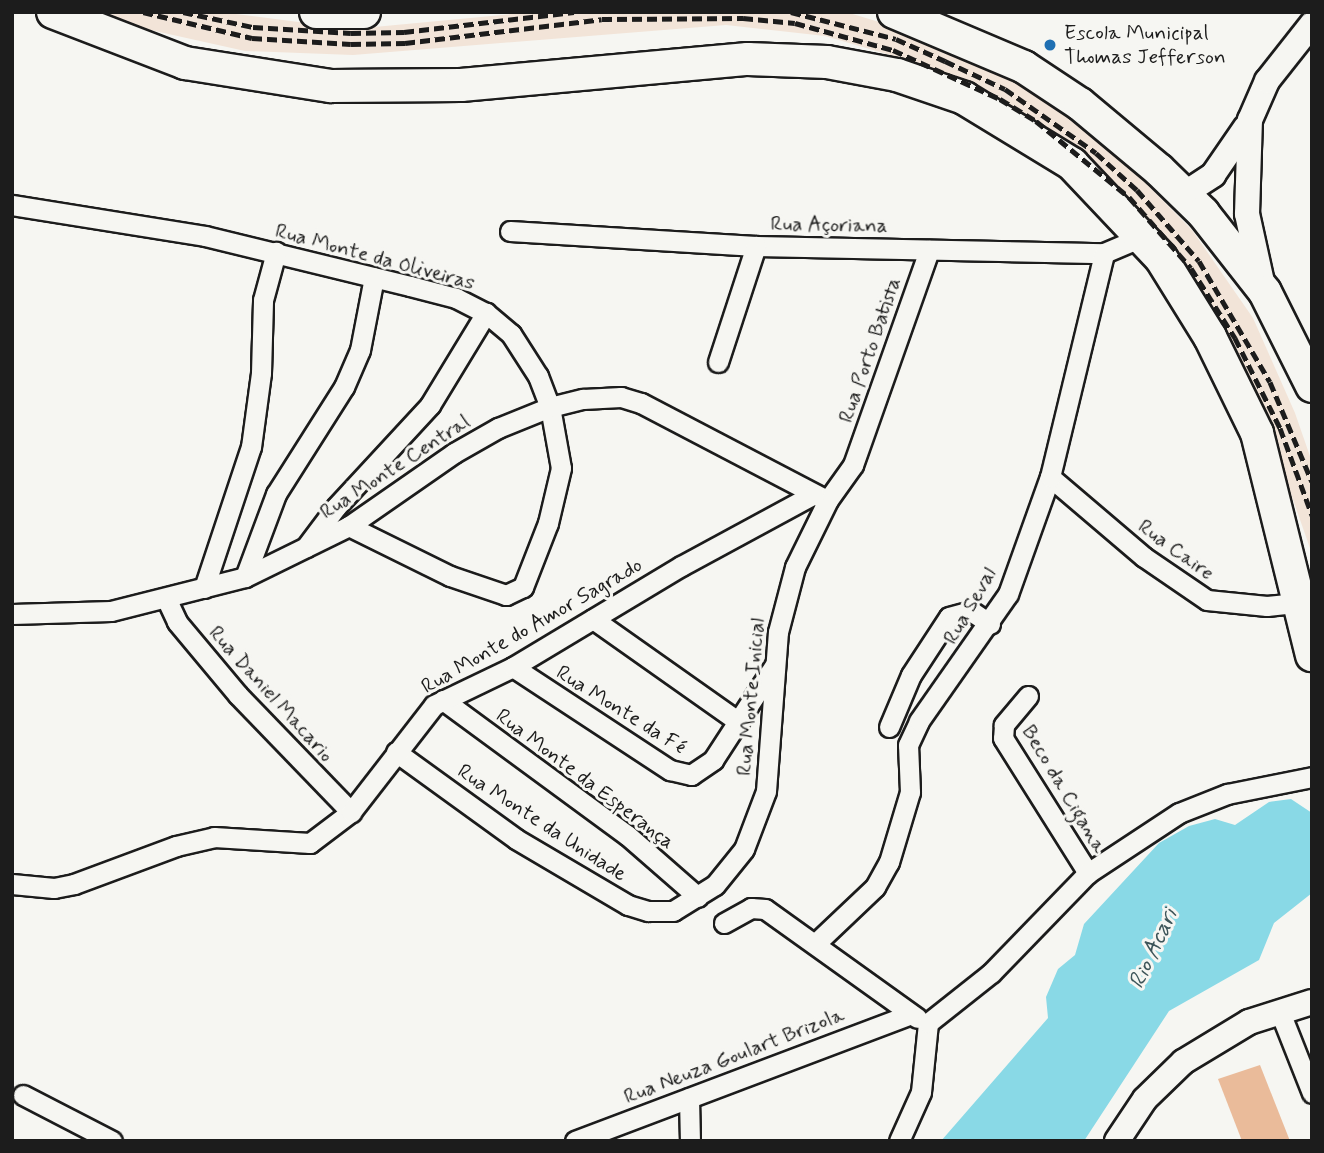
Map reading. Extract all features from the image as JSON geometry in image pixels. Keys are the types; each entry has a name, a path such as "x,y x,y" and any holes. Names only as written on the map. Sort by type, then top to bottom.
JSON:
{"main road":[{"path":"53,12 185,63 331,86 461,85 714,59 827,62 897,75 964,98 1012,124 1072,164 1144,236 1210,337 1257,433 1312,655"},
{"path":"316,12 364,12"},
{"path":"894,12 1024,67 1080,104 1184,194 1265,292 1312,386"}],"street":[{"path":"1184,194 1213,176 1250,120 1266,81 1312,24"},
{"path":"1250,120 1247,214 1265,292"},
{"name":"Rua Monte da Oliveiras","path":"12,205 276,252 456,298 486,313 527,355 550,407 560,458 557,492 527,579 516,593 506,595 450,576 349,526"},
{"name":"Rua Açoriana","path":"510,231 756,246 1104,253 1144,236"},
{"path":"718,362 756,246"},
{"name":"Rua Porto Batista","path":"853,466 929,250"},
{"path":"204,588 248,464 256,428 263,300 276,252"},
{"name":"Rua Seval","path":"815,944 875,887 889,862 910,792 908,745 919,721 990,624 1008,594 1050,477 1104,253"},
{"path":"245,577 276,494 344,387 360,350 374,277"},
{"path":"304,550 354,486 430,405 486,313"},
{"name":"Rua Monte Central","path":"12,614 104,612 245,577 349,526 454,453 550,407 603,397 641,404 821,497"},
{"name":"Rua Monte Inicial","path":"673,911 698,897 733,867 756,827 766,791 782,606 821,497 853,466"},
{"name":"Rua Caire","path":"1050,477 1144,557 1207,600 1267,606 1297,603"},
{"name":"Rua Monte do Amor Sagrado","path":"12,884 54,888 74,884 176,846 214,837 310,843 351,812 396,752 443,700 513,667 593,619 821,497"},
{"name":"Rua Daniel Macario","path":"166,598 177,622 237,695 351,812"},
{"path":"889,727 911,675 949,617 971,611 990,624"},
{"path":"593,619 739,722"},
{"name":"Rua Monte da Fé","path":"513,667 678,774 703,769 739,722 776,661"},
{"name":"Beco da Cigana","path":"1028,696 1004,725 1003,738 1088,873"},
{"name":"Rua Monte da Esperança","path":"443,700 627,835 698,897"},
{"name":"Rua Monte da Unidade","path":"396,752 516,839 605,894 648,911 673,911"},
{"path":"899,1141 921,1092 928,1023 991,973 1088,873 1179,813 1227,794 1312,777"},
{"path":"724,923 761,907 909,1015 928,1023"},
{"path":"1117,1141 1145,1099 1183,1062 1221,1035 1312,1002"},
{"path":"1280,1012 1312,1093"},
{"name":"Rua Neuza Goulart Brizola","path":"575,1141 909,1015"},
{"path":"23,1094 112,1141"},
{"path":"689,1098 690,1141"}],"shaded area":[{"path":"104,12 220,12 353,29 533,12 846,12 909,31 1012,77 1110,147 1192,230 1253,318 1295,413 1312,462 1312,554 1262,411 1230,345 1007,111 904,59 825,36 726,25 353,55 245,51 146,29"}],"water":[{"name":"Rio Acari","path":"1291,799 1312,813 1312,893 1274,923 1259,960 1169,1011 1084,1141 941,1141 1048,1018 1046,997 1058,969 1075,955 1084,924 1159,843 1189,826 1215,819 1235,825 1269,802"}],"building":[{"path":"1260,1065 1290,1141 1242,1141 1218,1079"}],"railway":[{"path":"143,12 252,38 351,44 405,43 602,19 743,18 795,23 893,50 1000,99 1036,121 1129,197 1191,268 1235,338 1280,428 1312,515"},
{"path":"183,12 253,27 351,33 404,32 574,12"},
{"path":"791,12 896,39 945,61 1005,89 1096,153 1137,190 1199,261 1270,382 1312,482"}],"place":[{"name":"Escola Municipal Thomas Jefferson","path":"1050,45"}]}
